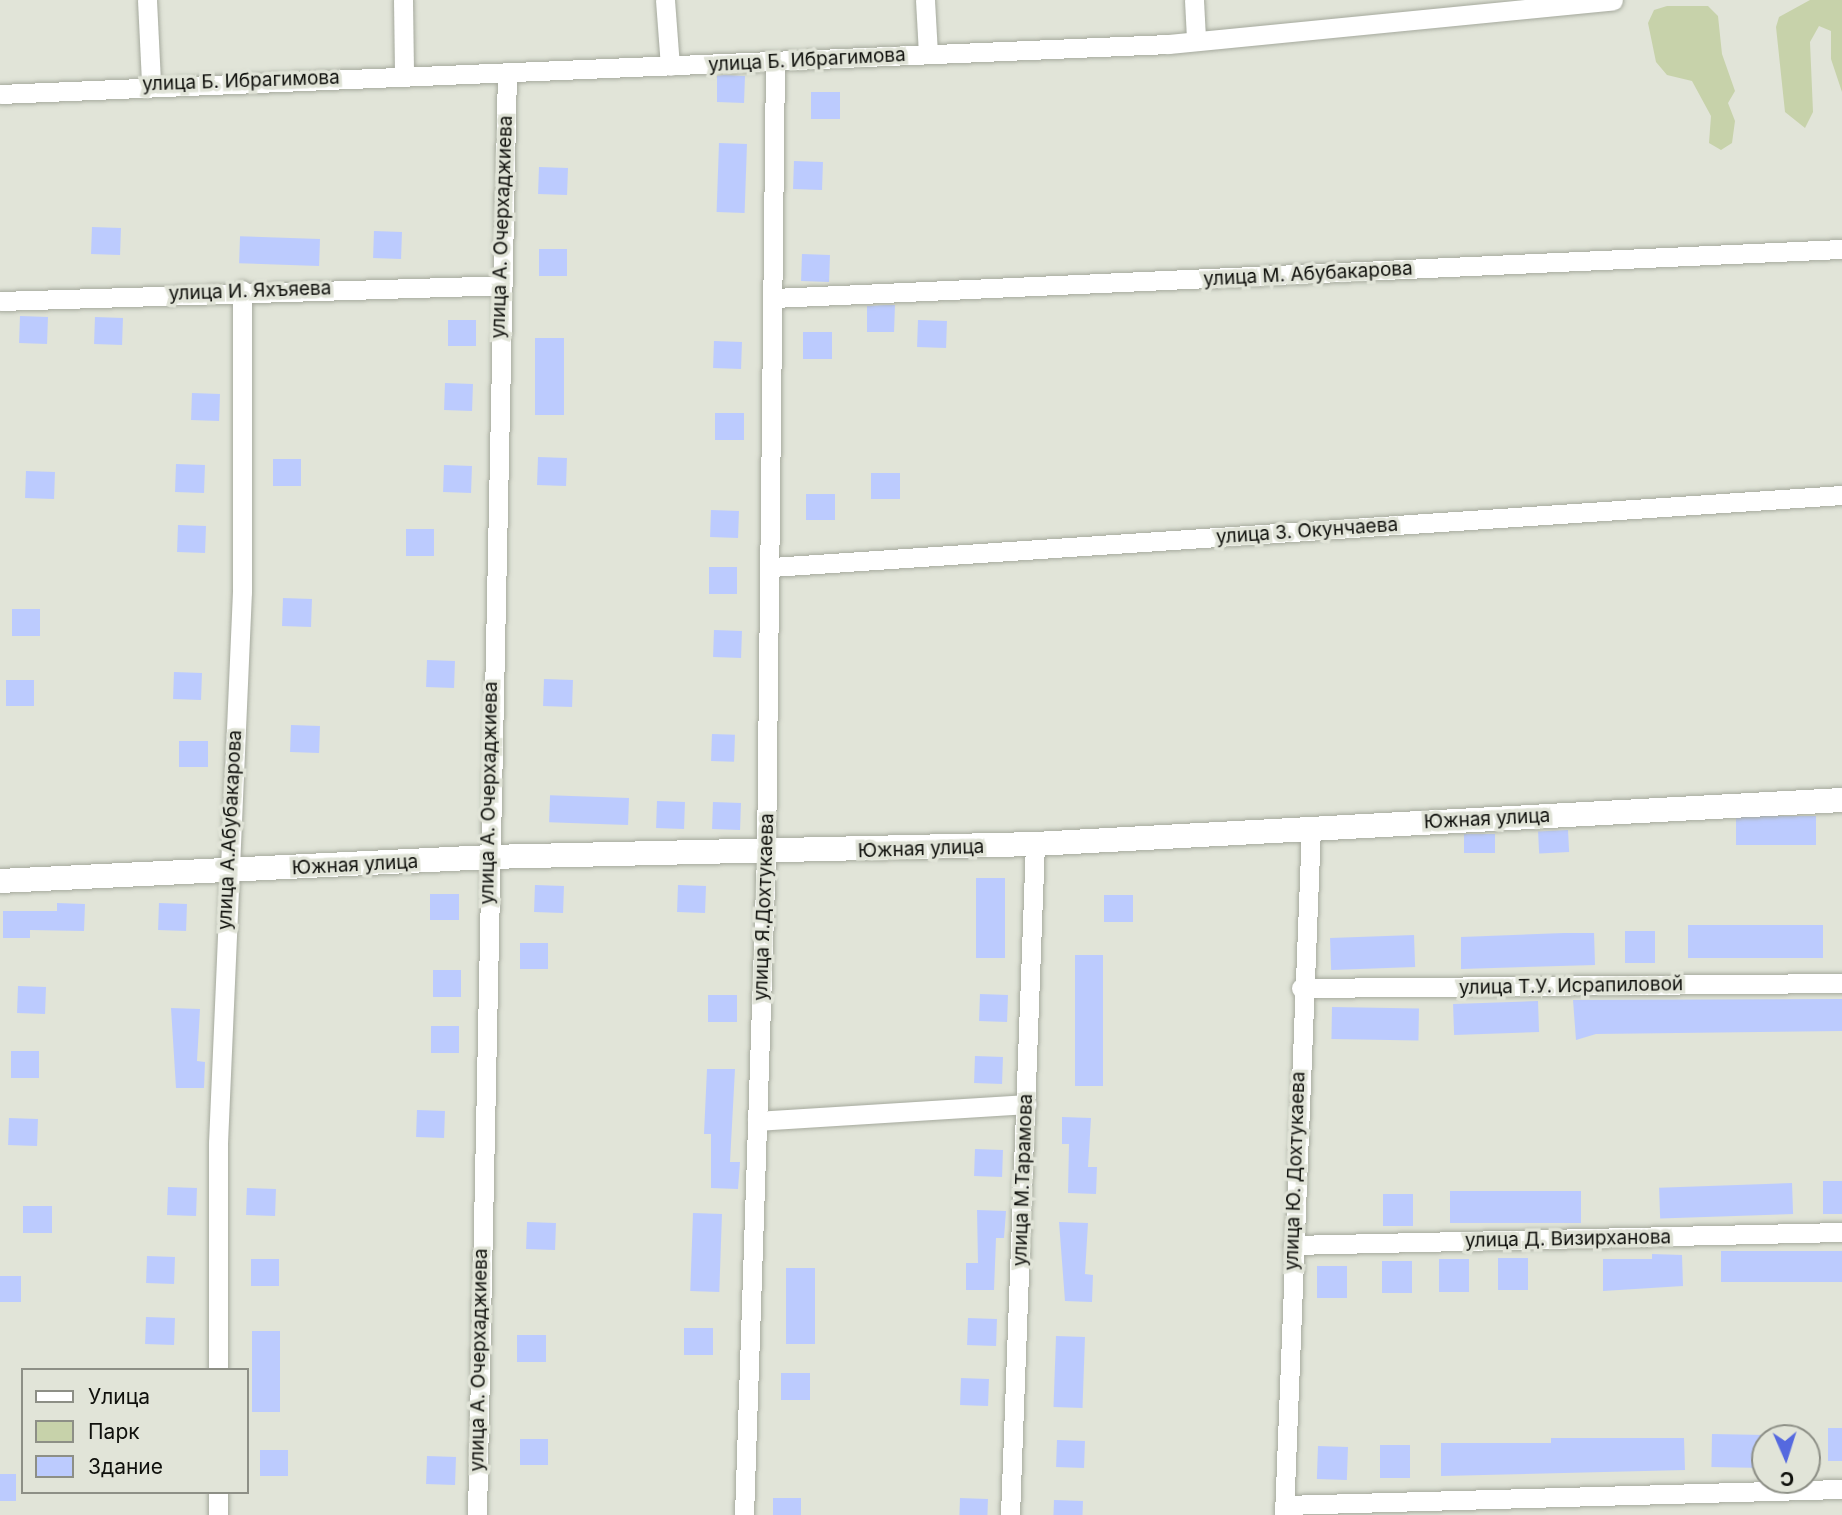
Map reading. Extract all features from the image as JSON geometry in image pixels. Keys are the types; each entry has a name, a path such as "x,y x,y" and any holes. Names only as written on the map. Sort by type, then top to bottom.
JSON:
{"main road":[{"name":"Южная улица","path":"0,881 228,872 488,857 766,854 1035,844 1842,800"}],"street":[{"path":"148,0 151,83"},
{"path":"403,0 404,75"},
{"path":"665,0 670,66"},
{"path":"925,0 928,54"},
{"path":"1194,0 1196,39"},
{"name":"улица Б. Ибрагимова","path":"0,94 151,83 775,62 1196,39 1483,5 1613,0"},
{"name":"улица Я.Дохтукаева","path":"744,1515 766,854 772,567 775,62"},
{"name":"улица А. Очерхаджиева","path":"477,1515 499,285 507,72"},
{"name":"улица М. Абубакарова","path":"774,298 1842,249"},
{"name":"улица И. Яхъяева","path":"0,301 242,290 499,285"},
{"name":"улица А.Абубакарова","path":"218,1368 218,1143 242,565 242,290"},
{"name":"улица З. Окунчаева","path":"772,567 1842,495"},
{"name":"улица Ю. Дохтукаева","path":"1285,1510 1301,988 1311,828"},
{"name":"улица М.Тарамова","path":"1010,1515 1035,844"},
{"name":"улица Т.У. Исрапиловой","path":"1301,988 1842,983"},
{"path":"757,1121 1026,1104"},
{"name":"улица Д. Визирханова","path":"1293,1245 1842,1232"},
{"path":"1285,1510 1842,1489"},
{"path":"218,1494 218,1515"}],"green space":[{"path":"1810,0 1842,0 1842,92 1831,59 1831,31 1819,26 1810,42 1813,112 1805,128 1785,112 1776,27 1779,17"},
{"path":"1667,6 1708,6 1718,16 1722,54 1735,91 1728,103 1735,121 1732,143 1721,150 1709,143 1711,116 1692,81 1667,75 1656,62 1648,23 1654,10"}],"building":[{"path":"717,76 745,76 744,103 717,102"},
{"path":"811,92 840,92 840,119 811,119"},
{"path":"719,143 747,144 745,213 717,212"},
{"path":"794,161 823,162 822,190 793,189"},
{"path":"539,167 568,168 567,195 538,194"},
{"path":"92,227 121,228 120,255 91,254"},
{"path":"374,231 402,232 401,259 373,258"},
{"path":"240,236 320,239 319,266 239,263"},
{"path":"539,249 567,249 567,276 539,276"},
{"path":"802,254 830,255 829,282 801,281"},
{"path":"895,305 894,332 867,332 867,306"},
{"path":"20,316 48,317 47,344 19,343"},
{"path":"95,317 123,318 122,345 94,344"},
{"path":"448,320 476,320 476,346 448,346"},
{"path":"918,320 947,321 946,348 917,347"},
{"path":"803,332 832,332 832,359 803,359"},
{"path":"535,338 564,338 564,415 535,415"},
{"path":"714,341 742,342 741,369 713,368"},
{"path":"445,383 473,384 472,411 444,410"},
{"path":"192,393 220,394 219,421 191,420"},
{"path":"715,413 744,413 744,440 715,440"},
{"path":"538,457 567,458 566,486 537,485"},
{"path":"273,459 301,459 301,486 273,486"},
{"path":"176,464 205,465 204,493 175,492"},
{"path":"444,465 472,466 471,493 443,492"},
{"path":"26,471 55,472 54,499 25,498"},
{"path":"871,473 900,473 900,499 871,499"},
{"path":"806,494 835,494 835,520 806,520"},
{"path":"711,510 739,511 738,538 710,537"},
{"path":"178,525 206,526 205,553 177,552"},
{"path":"406,529 434,529 434,556 406,556"},
{"path":"709,567 737,567 737,594 709,594"},
{"path":"283,598 312,599 311,627 282,626"},
{"path":"12,609 40,609 40,636 12,636"},
{"path":"714,630 742,631 741,658 713,657"},
{"path":"427,660 455,661 454,688 426,687"},
{"path":"174,672 202,673 201,700 173,699"},
{"path":"544,679 573,680 572,707 543,706"},
{"path":"6,680 34,680 34,706 6,706"},
{"path":"291,725 320,726 319,753 290,752"},
{"path":"712,734 735,735 734,762 711,761"},
{"path":"179,741 208,741 208,767 179,767"},
{"path":"550,795 629,798 628,825 549,822"},
{"path":"657,801 685,802 684,829 656,828"},
{"path":"713,802 741,803 740,830 712,829"},
{"path":"1736,816 1816,816 1816,845 1736,845"},
{"path":"1568,830 1569,852 1539,854 1538,832"},
{"path":"1464,834 1495,834 1495,853 1464,853"},
{"path":"976,878 1005,878 1005,958 976,958"},
{"path":"535,885 564,886 563,913 534,912"},
{"path":"678,885 706,886 705,913 677,912"},
{"path":"430,894 459,894 459,920 430,920"},
{"path":"1104,895 1133,895 1133,922 1104,922"},
{"path":"57,903 85,904 84,931 30,930 30,938 3,938 3,911 57,911"},
{"path":"159,903 187,904 186,931 158,930"},
{"path":"1688,925 1823,925 1823,958 1688,958"},
{"path":"1625,931 1655,931 1655,963 1625,963"},
{"path":"1594,933 1595,965 1461,969 1461,937"},
{"path":"1414,935 1415,967 1331,970 1330,938"},
{"path":"520,943 548,943 548,969 520,969"},
{"path":"1075,955 1103,955 1103,1086 1075,1086"},
{"path":"433,970 461,970 461,997 433,997"},
{"path":"18,986 46,987 45,1014 17,1013"},
{"path":"980,994 1008,995 1007,1022 979,1021"},
{"path":"708,995 737,995 737,1022 708,1022"},
{"path":"1842,999 1842,1031 1596,1034 1576,1040 1573,1000"},
{"path":"1538,1001 1539,1032 1454,1035 1453,1004"},
{"path":"1332,1007 1419,1009 1418,1041 1331,1039"},
{"path":"171,1008 200,1009 197,1061 205,1062 204,1088 176,1088"},
{"path":"431,1026 459,1026 459,1053 431,1053"},
{"path":"11,1051 39,1051 39,1078 11,1078"},
{"path":"975,1056 1003,1057 1002,1084 974,1083"},
{"path":"707,1069 735,1069 730,1162 740,1162 738,1189 711,1188 711,1134 704,1134"},
{"path":"417,1110 445,1111 444,1138 416,1137"},
{"path":"1062,1117 1091,1118 1088,1167 1097,1167 1096,1194 1068,1193 1069,1144 1062,1144"},
{"path":"9,1118 38,1119 37,1146 8,1145"},
{"path":"975,1149 1003,1150 1002,1177 974,1176"},
{"path":"1823,1181 1842,1181 1842,1214 1823,1214"},
{"path":"1792,1183 1793,1214 1660,1219 1659,1188"},
{"path":"168,1187 197,1188 196,1216 167,1215"},
{"path":"247,1188 276,1189 275,1216 246,1215"},
{"path":"1450,1191 1581,1191 1581,1223 1450,1223"},
{"path":"1383,1194 1413,1194 1413,1226 1383,1226"},
{"path":"23,1206 52,1206 52,1233 23,1233"},
{"path":"977,1210 1006,1211 1004,1238 996,1238 994,1290 966,1290 966,1263 978,1263"},
{"path":"693,1213 722,1214 719,1292 690,1291"},
{"path":"527,1222 556,1223 555,1250 526,1249"},
{"path":"1059,1222 1088,1223 1085,1274 1093,1275 1092,1302 1065,1301"},
{"path":"1721,1251 1842,1251 1842,1282 1721,1282"},
{"path":"1652,1254 1682,1255 1683,1286 1603,1291 1603,1259 1652,1259"},
{"path":"147,1256 175,1257 174,1284 146,1283"},
{"path":"1498,1258 1528,1258 1528,1290 1498,1290"},
{"path":"251,1259 279,1259 279,1286 251,1286"},
{"path":"1439,1259 1469,1259 1469,1292 1439,1292"},
{"path":"1382,1261 1412,1261 1412,1293 1382,1293"},
{"path":"1317,1266 1347,1266 1347,1298 1317,1298"},
{"path":"786,1268 815,1268 815,1344 786,1344"},
{"path":"0,1276 21,1276 21,1302 0,1302"},
{"path":"146,1317 175,1318 174,1345 145,1344"},
{"path":"968,1318 997,1319 996,1346 967,1345"},
{"path":"684,1328 713,1328 713,1355 684,1355"},
{"path":"252,1331 280,1331 280,1412 252,1412"},
{"path":"517,1335 546,1335 546,1362 517,1362"},
{"path":"1056,1336 1085,1337 1083,1408 1054,1407"},
{"path":"781,1373 810,1373 810,1400 781,1400"},
{"path":"961,1378 989,1379 988,1406 960,1405"},
{"path":"1828,1428 1842,1428 1842,1461 1828,1461"},
{"path":"1712,1434 1751,1435 1751,1468 1711,1467"},
{"path":"1551,1438 1684,1438 1685,1470 1441,1476 1441,1443 1551,1443"},
{"path":"520,1439 548,1439 548,1465 520,1465"},
{"path":"1057,1440 1085,1441 1084,1468 1056,1467"},
{"path":"1380,1445 1410,1445 1410,1478 1380,1478"},
{"path":"1318,1446 1348,1447 1347,1480 1317,1479"},
{"path":"260,1450 288,1450 288,1476 260,1476"},
{"path":"427,1456 456,1457 455,1485 426,1484"},
{"path":"0,1474 16,1474 16,1501 0,1501"},
{"path":"773,1498 801,1498 801,1515 773,1515"},
{"path":"960,1498 988,1499 987,1515 959,1515"},
{"path":"1054,1500 1083,1501 1082,1515 1053,1515"}]}
